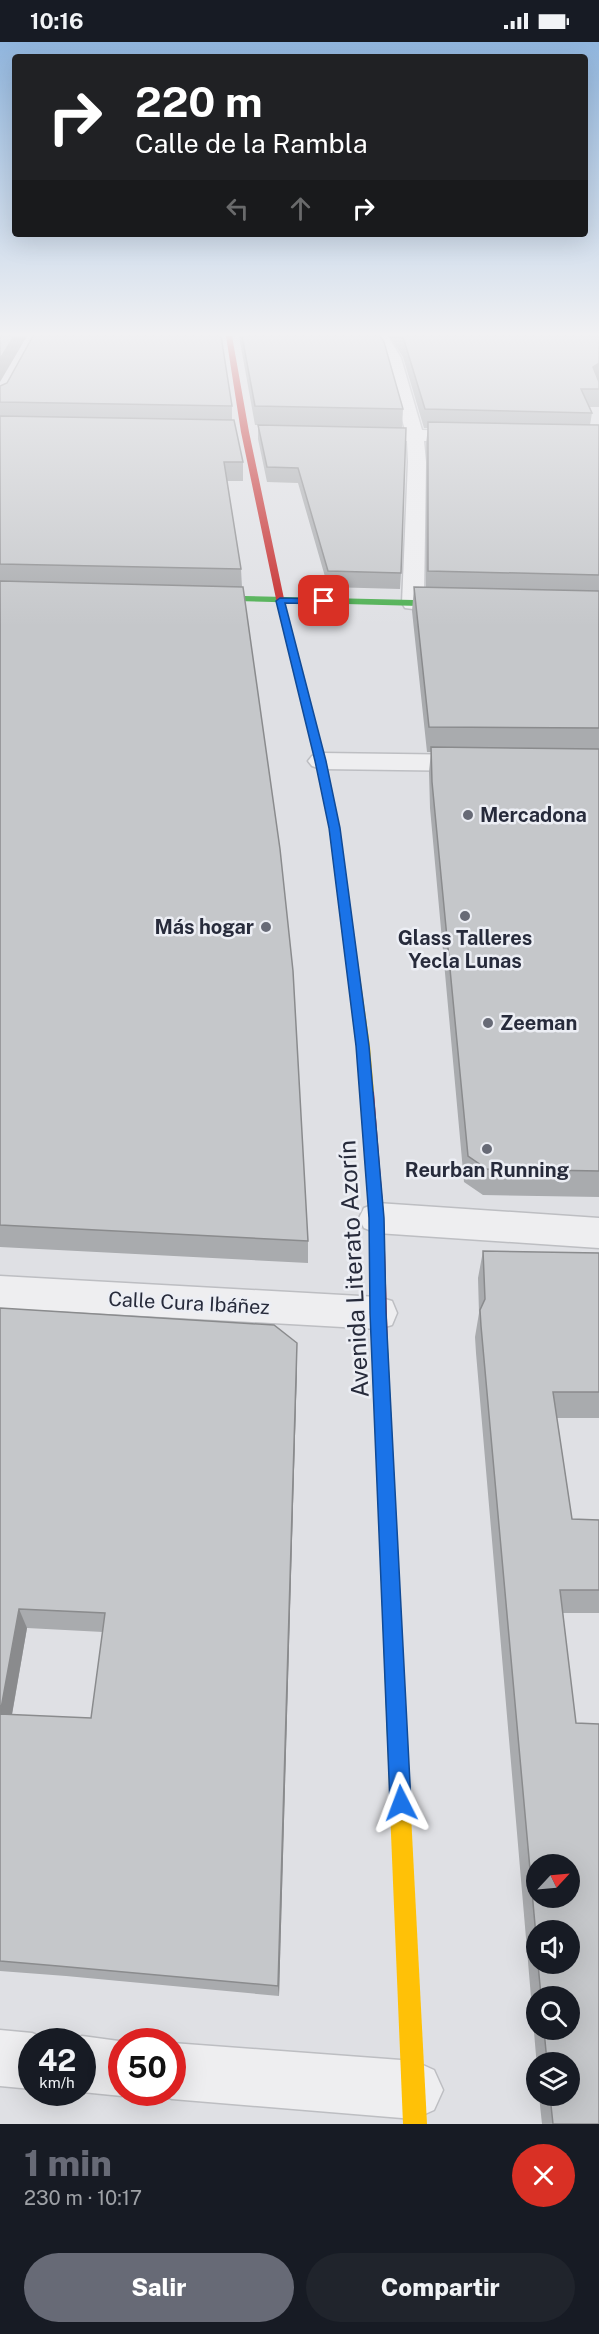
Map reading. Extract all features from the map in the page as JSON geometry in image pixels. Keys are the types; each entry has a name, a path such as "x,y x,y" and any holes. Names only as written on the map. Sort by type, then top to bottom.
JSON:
{"main road":[{"name":"Avenida Literato Azorín","path":"237,433 321,761 348,920 363,1046 377,1218 378,1313 414,2107"},
{"path":"187,598 471,604"}],"street":[{"path":"345,434 495,437"},
{"path":"413,603 417,462 415,435"},
{"path":"321,761 495,763"},
{"path":"377,1218 599,1233"},
{"name":"Calle Cura Ibáñez","path":"0,1292 378,1313"},
{"path":"0,2058 18,2060"},
{"path":"186,2074 414,2107"}],"building":[{"path":"0,433 237,433 243,462 224,462 241,569 0,564"},
{"path":"260,433 406,433 401,573 328,571 298,468 267,467"},
{"path":"428,433 599,433 599,575 428,571"},
{"path":"0,581 243,587 280,849 293,971 308,1241 0,1225"},
{"path":"414,587 599,591 599,728 429,727"},
{"path":"431,747 599,749 599,1171 487,1169 468,1156 432,782"},
{"path":"483,1251 599,1253 599,1392 553,1392 572,1519 599,1520 599,1590 560,1590 576,1723 599,1724 599,2124 553,2124 551,2106 580,2106 580,2052 546,2052 545,2040 580,2040 580,1986 540,1986 539,1974 580,1974 580,1920 535,1920 533,1908 580,1908 580,1854 529,1854 480,1310 485,1299"},
{"path":"0,1308 274,1325 297,1343 278,1986 0,1961","holes":["19,1609 105,1613 91,1718 0,1714"]}],"traffic: fast":[{"path":"199,598 456,604"},
{"path":"380,1348 397,1737"}],"traffic: slow":[{"path":"283,613 321,761 334,828 367,1092"},
{"path":"397,1737 415,2124"}],"traffic: jam":[{"path":"245,433 283,613"},
{"path":"367,1092 377,1218 380,1348"}],"place":[{"name":"Mercadona","path":"468,815"},
{"name":"Glass Talleres Yecla Lunas","path":"465,916"},
{"name":"Más hogar","path":"266,927"},
{"name":"Zeeman","path":"488,1023"},
{"name":"Reurban Running","path":"487,1149"}],"route":[{"path":"324,601 280,601 321,761 334,828 363,1046 377,1218 378,1313 401,1803"}]}
